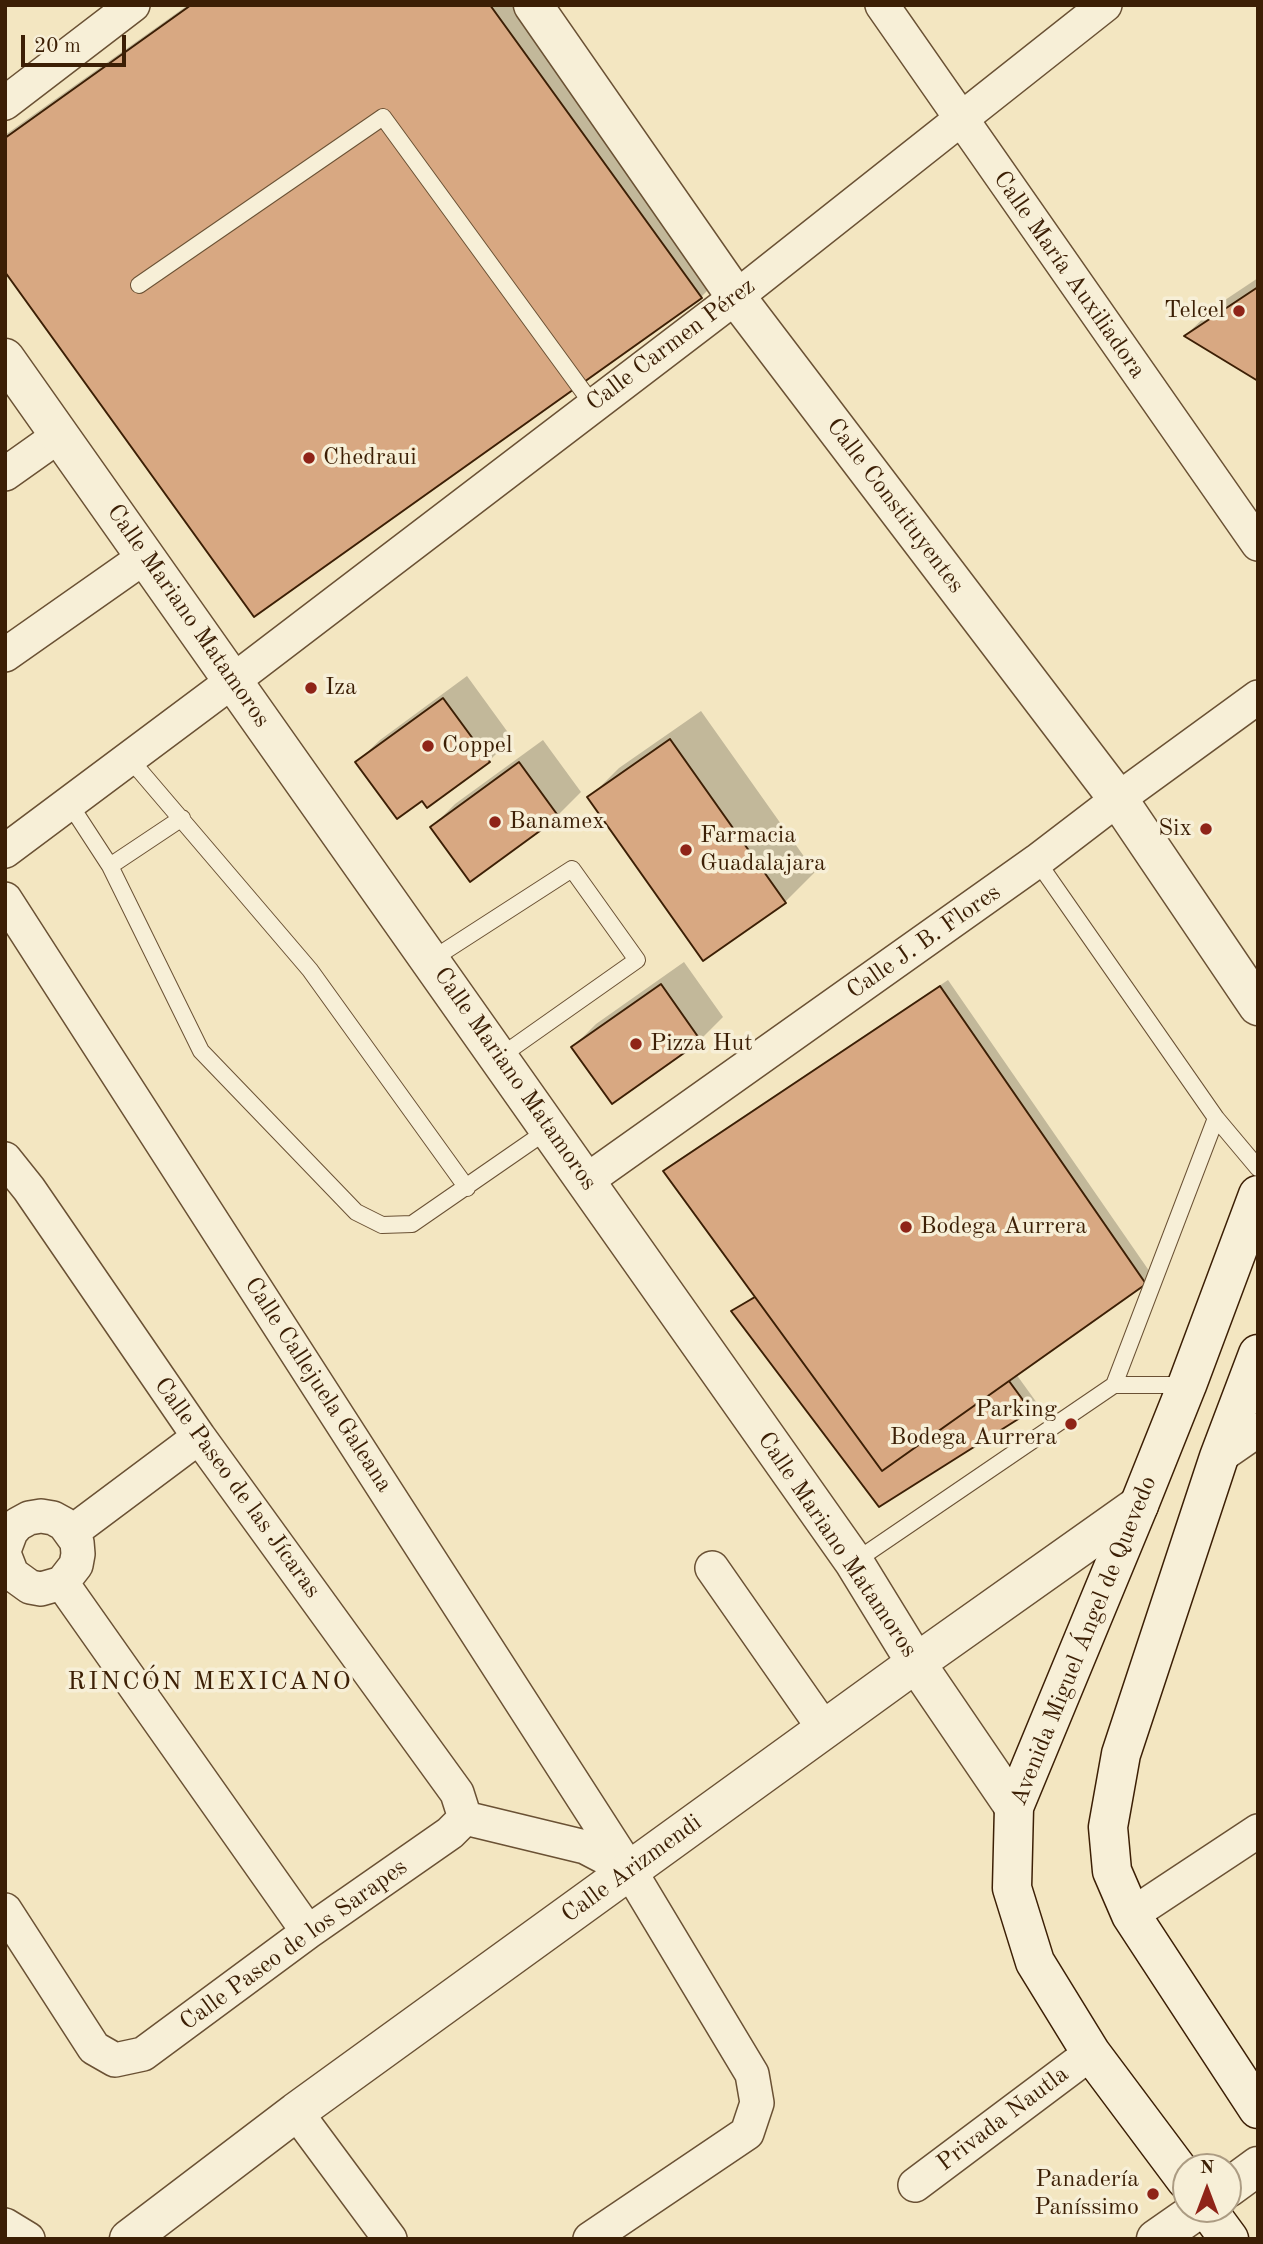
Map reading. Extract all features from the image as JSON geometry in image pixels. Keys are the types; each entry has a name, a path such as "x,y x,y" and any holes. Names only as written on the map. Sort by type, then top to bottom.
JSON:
{"street":[{"path":"5,103 133,5"},
{"name":"Calle Constituyentes","path":"533,5 736,297 1118,799 1258,1006"},
{"name":"Calle María Auxiliadora","path":"882,5 1258,544"},
{"name":"Calle Carmen Pérez","path":"5,851 736,297 1105,5"},
{"name":"Calle Mariano Matamoros","path":"5,358 854,1562 916,1663 1014,1807"},
{"path":"5,474 60,435"},
{"path":"5,655 146,556"},
{"name":"Calle J. B. Flores","path":"586,1181 1038,861 1258,697"},
{"name":"Calle Callejuela Galeana","path":"5,899 630,1871 752,2074 757,2104 747,2133 590,2239"},
{"name":"Calle Paseo de las Jícaras","path":"5,1159 29,1189 199,1437 457,1793 466,1818"},
{"name":"Avenida Miguel Ángel de Quevedo","path":"1172,2161 1091,2053 1035,1962 1012,1888 1014,1807 1187,1385 1258,1195"},
{"path":"1258,1354 1219,1457 1121,1754 1108,1827 1112,1871 1131,1915 1258,2109"},
{"path":"1219,1457 1258,1430"},
{"path":"72,1532 199,1437"},
{"name":"Calle Arizmendi","path":"129,2239 296,2112 1139,1505"},
{"path":"29,1518 53,1518 72,1532 77,1542 76,1565 62,1583 41,1589 30,1587 8,1548 29,1518"},
{"path":"712,1568 825,1730"},
{"path":"62,1583 308,1932"},
{"path":"466,1818 585,1847 630,1871"},
{"name":"Calle Paseo de los Sarapes","path":"5,1910 94,2048 115,2060 143,2054 308,1932 450,1833 466,1818"},
{"path":"1131,1915 1258,1831"},
{"name":"Privada Nautla","path":"915,2185 1091,2053"},
{"path":"296,2112 390,2239"},
{"path":"1242,2178 1258,2166"},
{"path":"1156,2239 1179,2223"},
{"path":"1218,2223 1229,2239"},
{"path":"5,2225 28,2239"}],"lane":[{"path":"139,285 383,117 593,405"},
{"path":"129,758 310,970 467,1188"},
{"path":"69,803 110,866 201,1051 356,1212 382,1225 412,1224 548,1130"},
{"path":"110,866 182,818"},
{"path":"1038,861 1216,1118 1258,1168"},
{"path":"431,960 572,869 637,960 498,1058"},
{"path":"1114,1385 1216,1118"},
{"path":"854,1562 1114,1385 1187,1385"}],"building":[{"name":"Chedraui","path":"191,5 490,5 702,298 254,617 5,272 5,138"},
{"name":"Telcel","path":"1258,287 1258,381 1184,336"},
{"name":"Coppel","path":"443,698 490,762 427,808 422,801 397,819 355,762"},
{"name":"Farmacia Guadalajara","path":"670,739 786,903 703,961 587,797"},
{"name":"Banamex","path":"519,762 559,817 470,882 430,827"},
{"name":"Pizza Hut","path":"661,984 701,1041 612,1104 571,1047"},
{"name":"Bodega Aurrera","path":"940,986 1146,1284 882,1471 663,1171"},
{"path":"755,1297 882,1471 1009,1381 1031,1411 879,1507 731,1311"}],"place":[{"name":"Telcel","path":"1239,311"},
{"name":"Chedraui","path":"309,458"},
{"name":"Iza","path":"311,688"},
{"name":"Coppel","path":"428,746"},
{"name":"Banamex","path":"495,822"},
{"name":"Six","path":"1206,829"},
{"name":"Farmacia Guadalajara","path":"686,850"},
{"name":"Pizza Hut","path":"636,1044"},
{"name":"Bodega Aurrera","path":"906,1227"},
{"name":"Parking Bodega Aurrera","path":"1071,1424"},
{"name":"Panadería Paníssimo","path":"1153,2194"}],"district":[{"name":"RINCÓN MEXICANO","path":"210,1682"}]}
